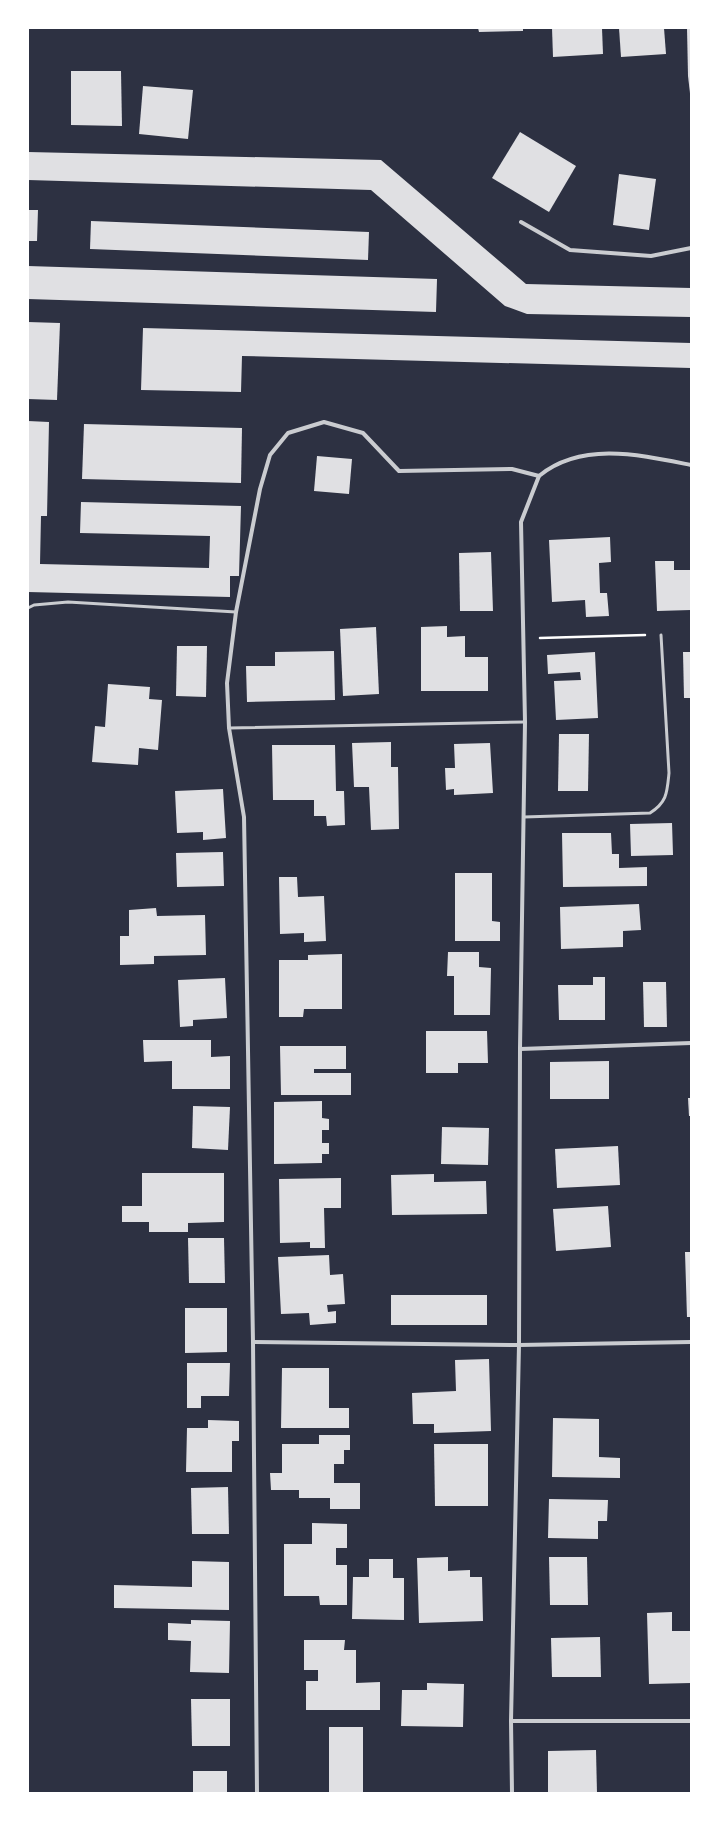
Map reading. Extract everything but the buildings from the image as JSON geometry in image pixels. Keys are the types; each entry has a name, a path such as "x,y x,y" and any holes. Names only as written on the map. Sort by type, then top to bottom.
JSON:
{"street":[{"path":"521,222 570,250 651,256 691,248"},
{"path":"257,1793 253,1342 244,817 229,728 227,683 236,612 260,488 270,455 288,433 324,422 363,433 400,471 512,469 538,476"},
{"path":"512,1793 511,1721 519,1345 520,1049 525,722 521,522 538,476 568,459 604,453 643,456 691,465"},
{"path":"520,1049 691,1042"},
{"path":"253,1342 519,1345 691,1342"},
{"path":"511,1721 691,1721"}],"lane":[{"path":"28,608 34,604 68,602 236,612"},
{"path":"524,817 650,813 660,806 667,794 668,774 661,635"},
{"path":"229,728 525,722"}],"path":[{"path":"523,639 661,635"}]}
